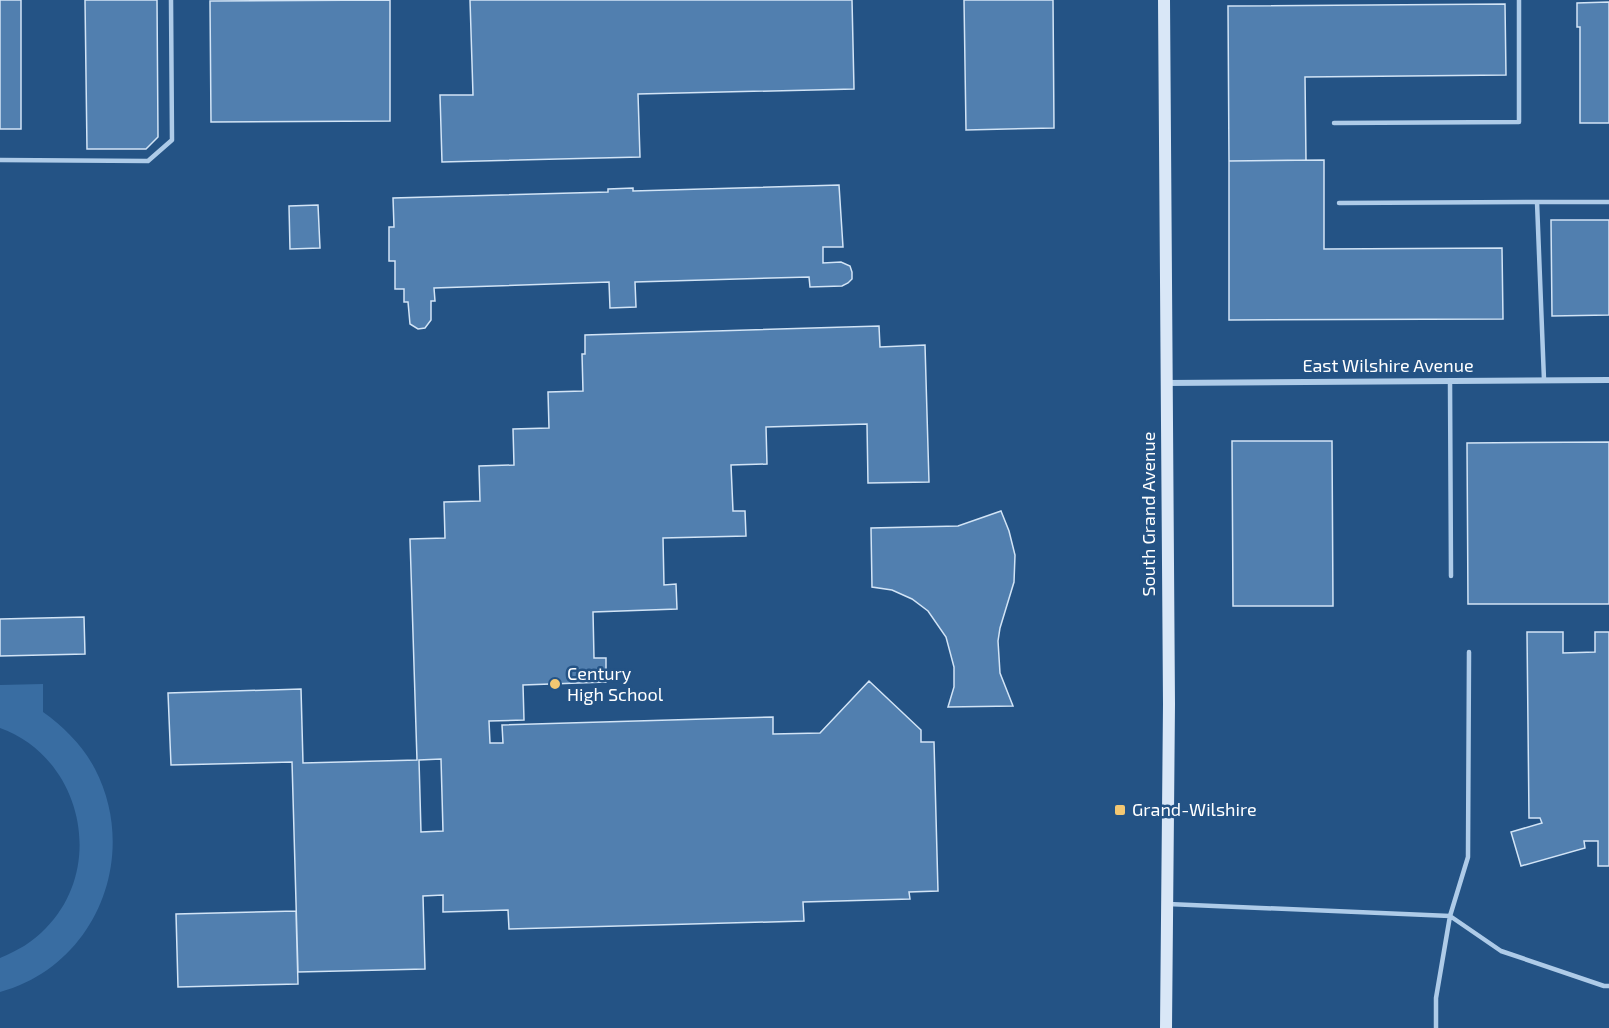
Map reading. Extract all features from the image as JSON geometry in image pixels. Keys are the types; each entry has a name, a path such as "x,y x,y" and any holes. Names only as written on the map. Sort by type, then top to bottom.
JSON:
{"main road":[{"name":"South Grand Avenue","path":"1164,0 1168,904 1166,1028"}],"street":[{"name":"East Wilshire Avenue","path":"1166,383 1609,380"}],"lane":[{"path":"0,160 148,161 172,140 171,0"},
{"path":"1334,123 1519,122 1519,0"},
{"path":"1537,202 1544,380"},
{"path":"1340,203 1609,202"},
{"path":"1450,381 1451,576"},
{"path":"1436,1028 1436,998 1450,916 1468,856 1469,652"},
{"path":"1168,904 1450,916 1501,951 1609,986"}],"shaded area":[{"path":"43,684 43,712 66,731 85,752 95,769 108,802 113,837 110,871 100,903 84,933 62,958 33,979 0,992 0,958 24,946 46,928 65,903 76,875 80,845 76,816 66,788 50,763 28,742 0,728 0,685"}],"building":[{"path":"0,0 21,0 21,129 0,129"},
{"path":"85,0 157,0 158,137 146,149 87,149"},
{"path":"390,0 390,121 211,122 210,1"},
{"path":"470,0 852,0 854,89 638,94 640,157 442,162 440,95 473,95"},
{"path":"964,0 1053,0 1054,128 966,130"},
{"path":"1609,2 1609,123 1580,123 1580,27 1577,27 1577,3"},
{"path":"1505,4 1506,75 1305,77 1306,160 1229,161 1228,6"},
{"path":"1324,160 1324,249 1502,248 1503,319 1229,320 1229,161"},
{"path":"839,185 843,247 823,247 823,263 841,262 850,266 852,279 842,286 810,287 809,277 635,282 636,307 610,308 609,282 434,288 435,301 431,301 431,320 425,328 418,329 410,324 408,302 404,302 404,289 395,289 395,261 389,261 389,227 394,227 393,198 608,192 608,189 633,188 633,191"},
{"path":"318,205 320,248 290,249 289,206"},
{"path":"1551,220 1609,220 1609,315 1552,316"},
{"path":"879,326 880,347 925,345 929,482 868,483 867,424 766,427 767,464 731,465 733,511 745,511 746,536 663,538 664,585 676,584 677,609 593,612 594,658 606,658 606,682 523,685 524,720 489,721 490,743 503,743 502,725 773,717 773,734 820,733 869,681 921,730 921,742 934,742 938,891 909,892 910,899 803,902 804,921 509,929 508,910 443,912 443,895 423,896 425,969 298,972 292,762 171,765 168,693 301,689 303,763 417,760 410,539 445,538 444,502 480,501 479,466 514,465 513,429 549,428 548,392 583,391 582,354 585,354 585,335","holes":["441,759 443,831 421,832 419,760"]},
{"path":"1232,441 1332,441 1333,606 1233,606"},
{"path":"1609,442 1609,604 1468,604 1467,443"},
{"path":"1001,511 1015,555 1014,582 998,641 1000,673 1013,706 948,707 954,687 954,667 946,637 928,611 912,599 892,590 872,587 871,528 958,526"},
{"path":"84,617 85,654 0,656 0,619"},
{"path":"1527,632 1563,632 1563,653 1595,652 1595,632 1609,632 1609,866 1598,866 1598,841 1584,841 1585,848 1521,866 1511,832 1542,823 1540,818 1529,818"},
{"path":"296,911 298,984 178,987 176,914"}],"place":[{"name":"Century High School","path":"555,684"},
{"name":"Grand-Wilshire","path":"1120,810"}]}
